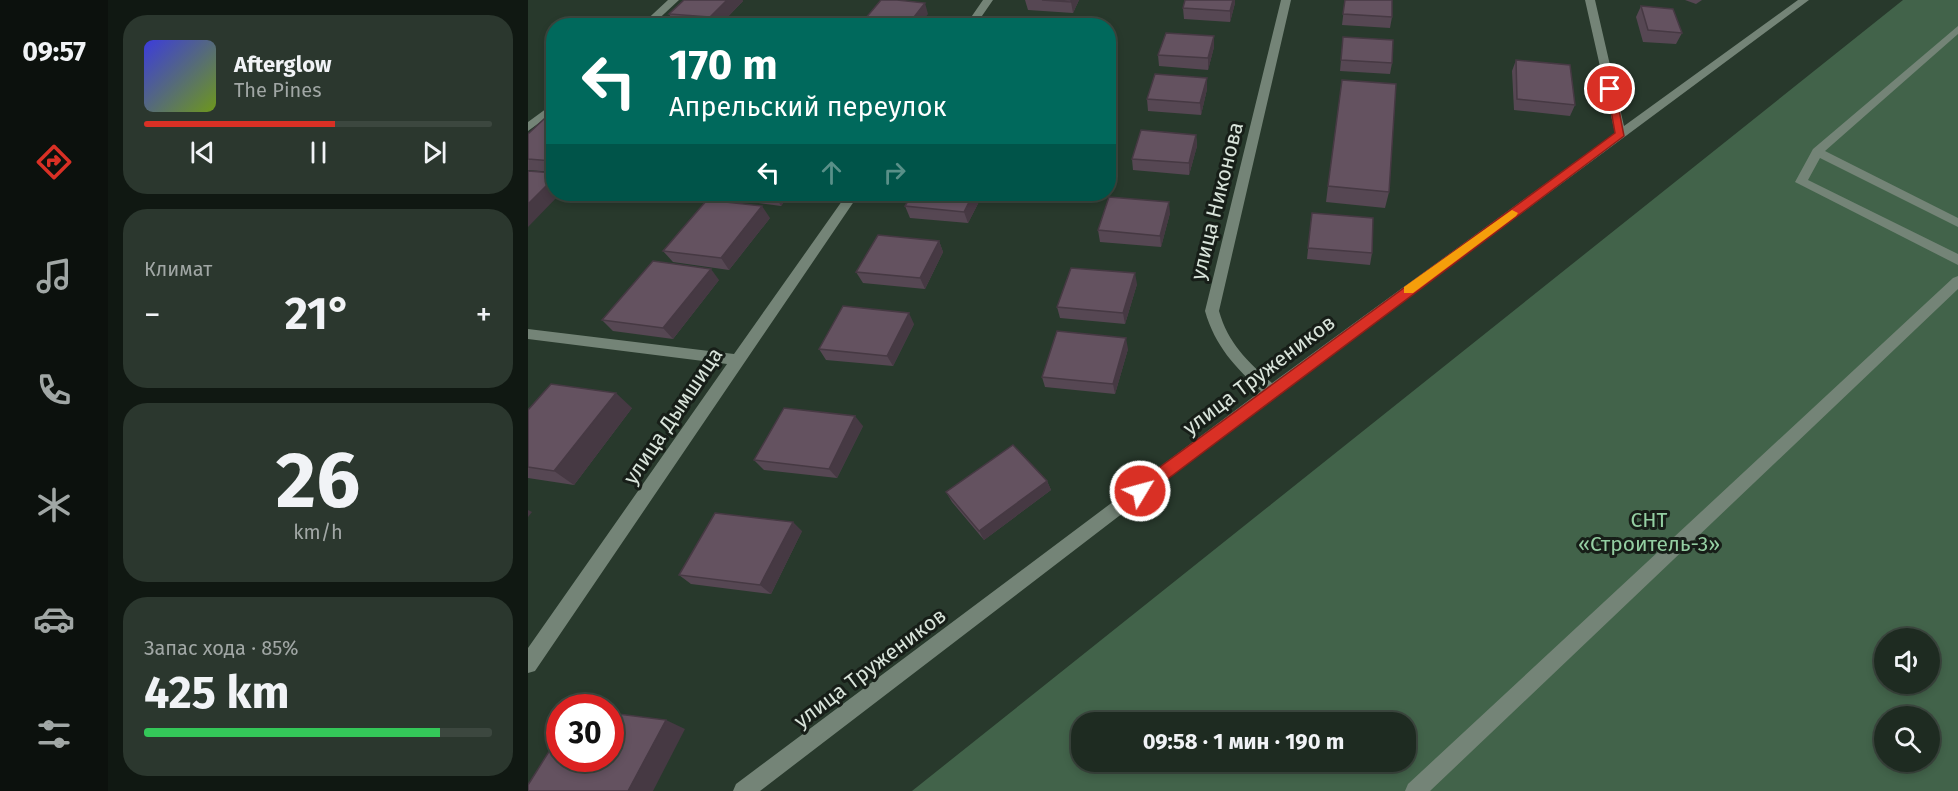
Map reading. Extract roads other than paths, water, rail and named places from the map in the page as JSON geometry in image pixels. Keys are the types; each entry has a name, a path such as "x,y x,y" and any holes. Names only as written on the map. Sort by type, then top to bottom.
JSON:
{"street":[{"path":"654,18 674,0"},
{"path":"976,18 988,0"},
{"name":"улица Никонова","path":"1272,391 1226,348 1217,332 1212,310 1286,0"},
{"path":"1590,0 1620,134"},
{"name":"улица Тружеников","path":"743,791 1272,391 1804,0"},
{"path":"1958,29 1817,152 1801,182 1958,260"},
{"path":"528,128 546,113"},
{"path":"1817,152 1958,223"},
{"name":"улица Дымшица","path":"528,664 848,201"},
{"path":"1414,791 1958,281"},
{"path":"528,334 737,360"}],"park label":[{"name":"СНТ «Строитель-3»","path":"1649,532"}]}
